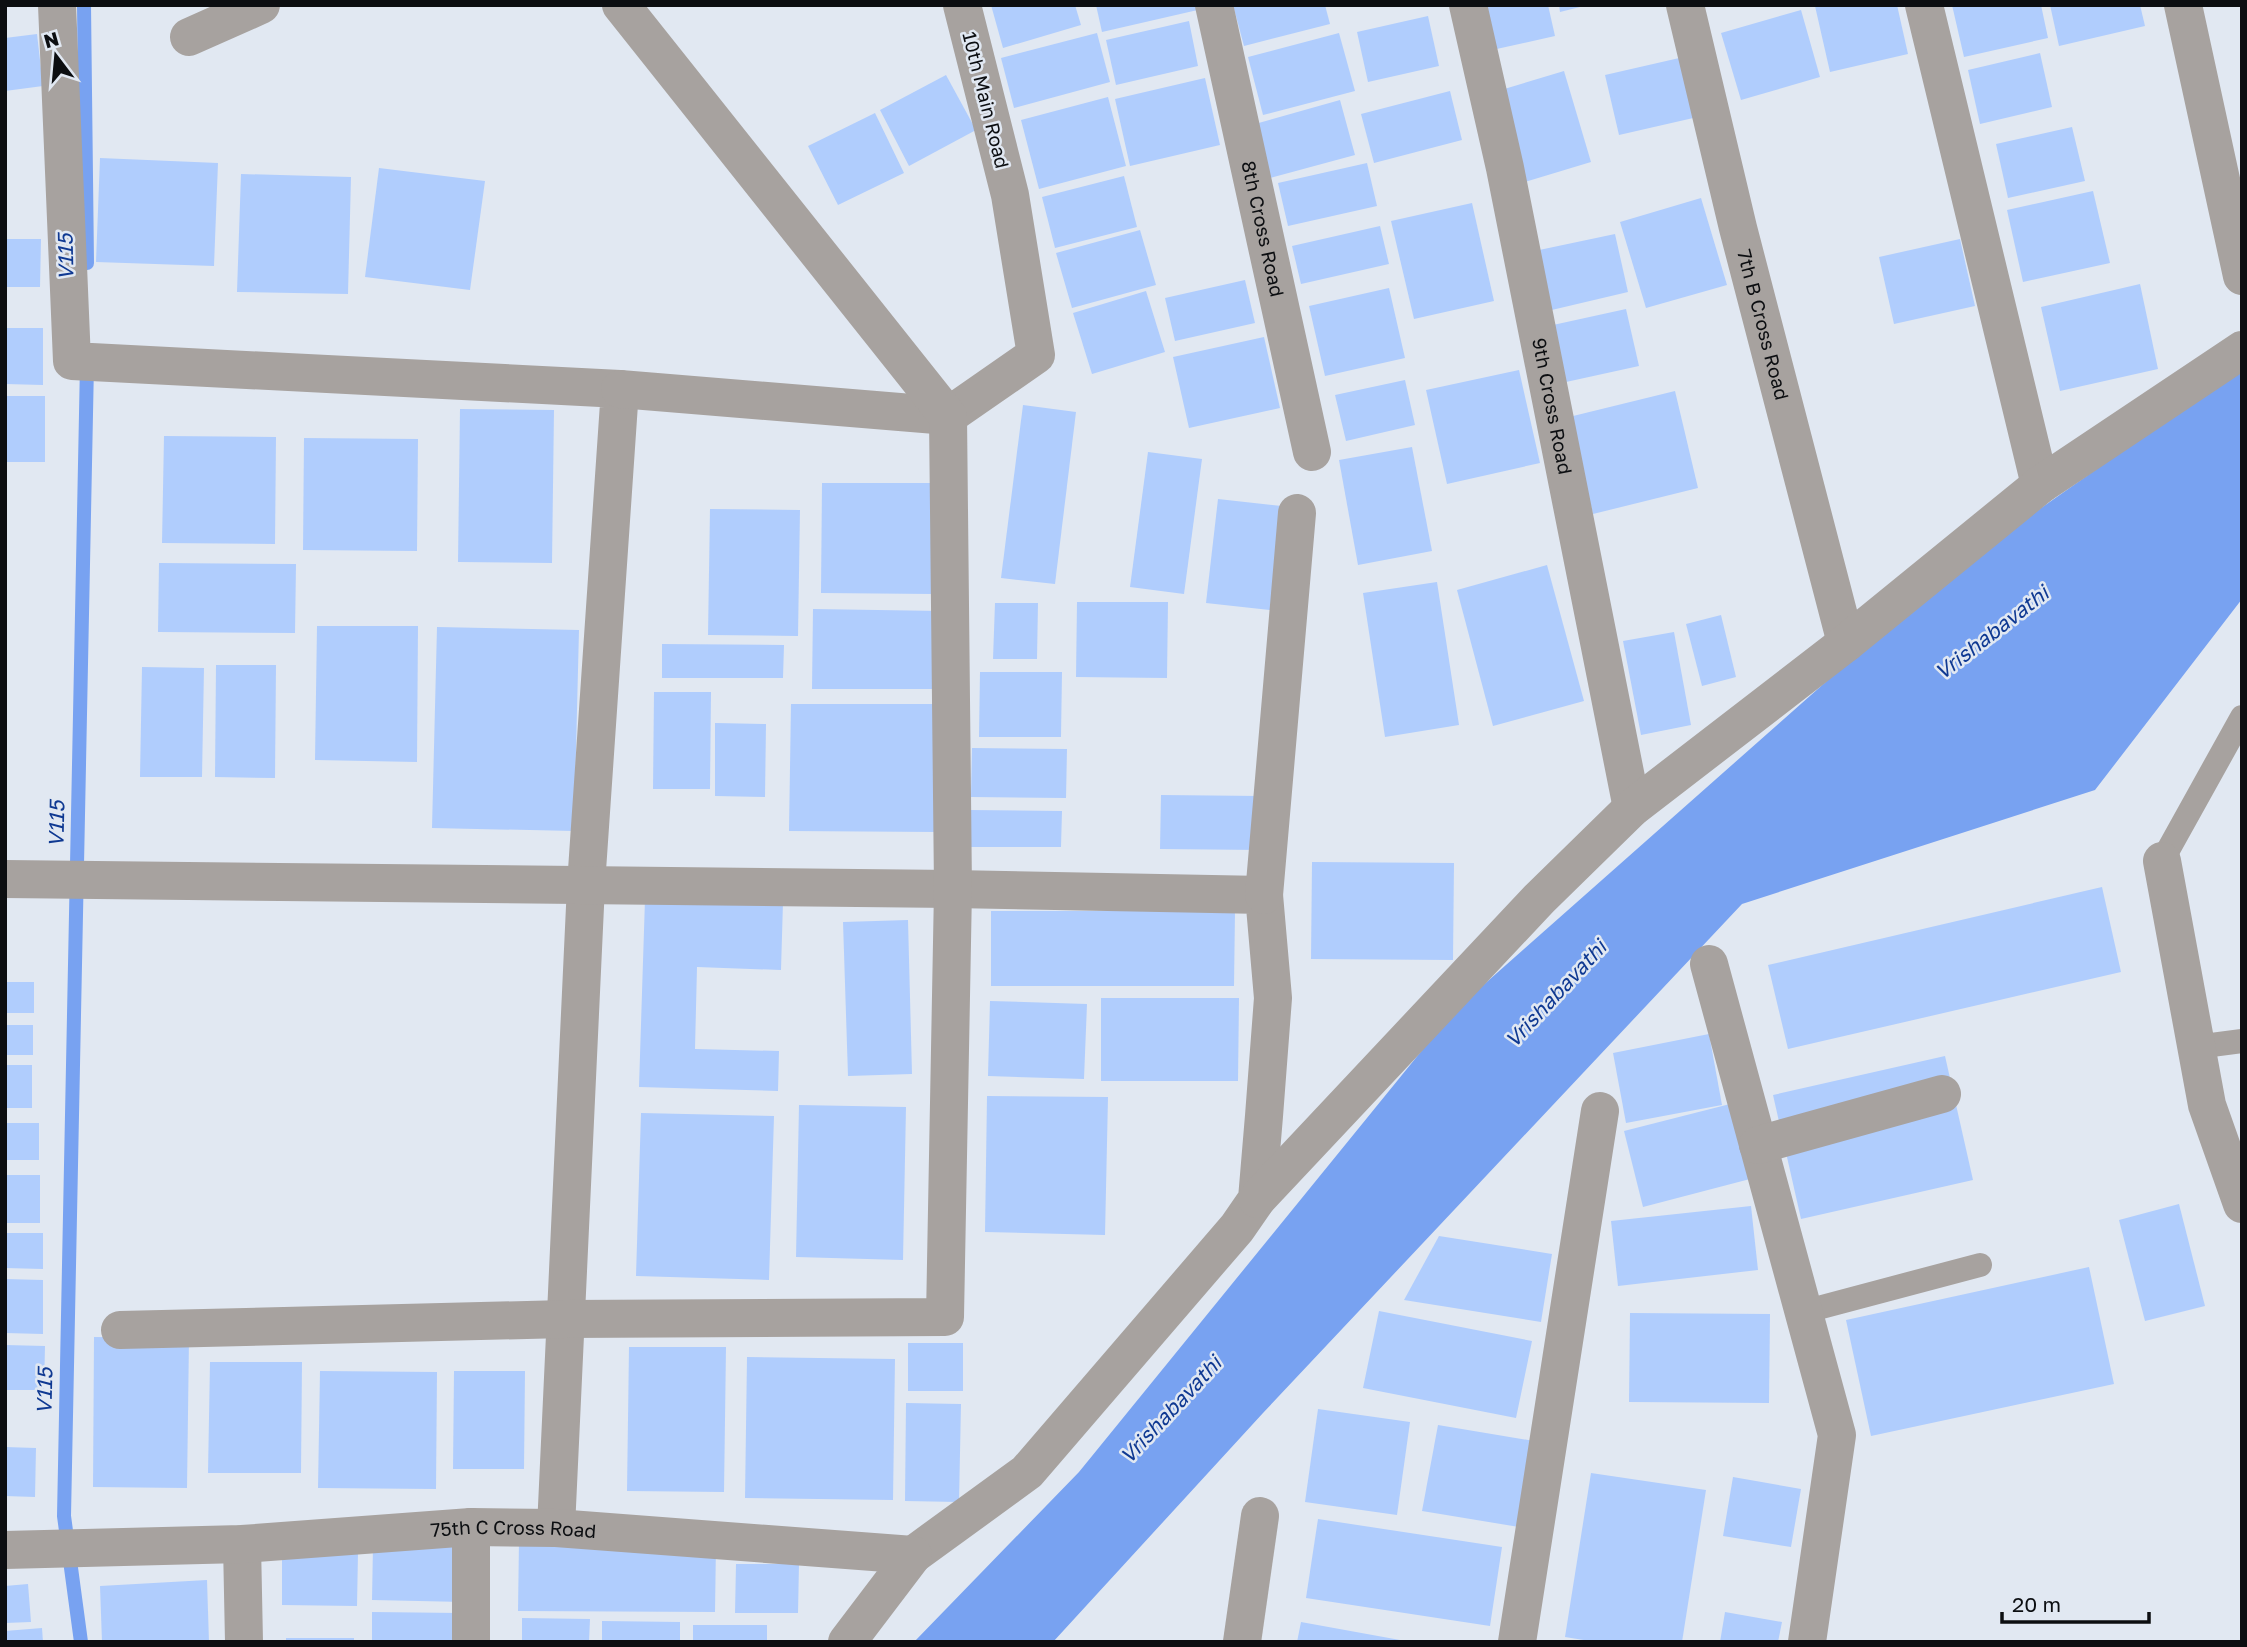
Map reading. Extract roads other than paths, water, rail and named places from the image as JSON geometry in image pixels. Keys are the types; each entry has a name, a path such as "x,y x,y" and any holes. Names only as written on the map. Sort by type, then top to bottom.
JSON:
{"street":[{"path":"57,5 72,361 620,389 948,416"},
{"path":"189,37 261,5"},
{"path":"120,1330 565,1319 945,1317 953,889 948,416 621,5"},
{"name":"10th Main Road","path":"948,416 1036,355 1010,195 962,5"},
{"name":"8th Cross Road","path":"1214,5 1312,452"},
{"name":"9th Cross Road","path":"1468,5 1508,182 1632,808"},
{"name":"7th B Cross Road","path":"1685,5 1738,228 1846,643"},
{"path":"1924,5 2040,485"},
{"path":"2183,5 2242,276"},
{"path":"848,1642 912,1555 1027,1472 1237,1228 1256,1199 1539,898 1632,808 1846,643 2040,485 2242,350"},
{"path":"556,1528 586,885 620,389"},
{"path":"1256,1199 1273,998 1264,895 1297,513"},
{"path":"2162,861 2207,1105 2242,1204"},
{"path":"5,879 1264,895"},
{"path":"1709,964 1837,1436 1807,1642"},
{"path":"1758,1145 1941,1094"},
{"path":"1517,1642 1600,1111"},
{"path":"1242,1642 1260,1516"},
{"path":"471,1527 471,1642"},
{"name":"75th C Cross Road","path":"23,1550 242,1544 471,1527 556,1528 912,1555"},
{"path":"242,1544 244,1642"}],"lane":[{"path":"2162,861 2242,717"},
{"path":"2196,1047 2242,1041"},
{"path":"1803,1312 1980,1265"}],"water":[{"name":"Vrishabavathi","path":"2242,367 2242,599 2095,790 1742,904 1263,1413 1053,1642 914,1642 1079,1472 1454,1011 1950,572"}],"waterway":[{"name":"V115","path":"84,5 87,263"},
{"name":"V115","path":"81,1642 64,1516 87,364"}]}
